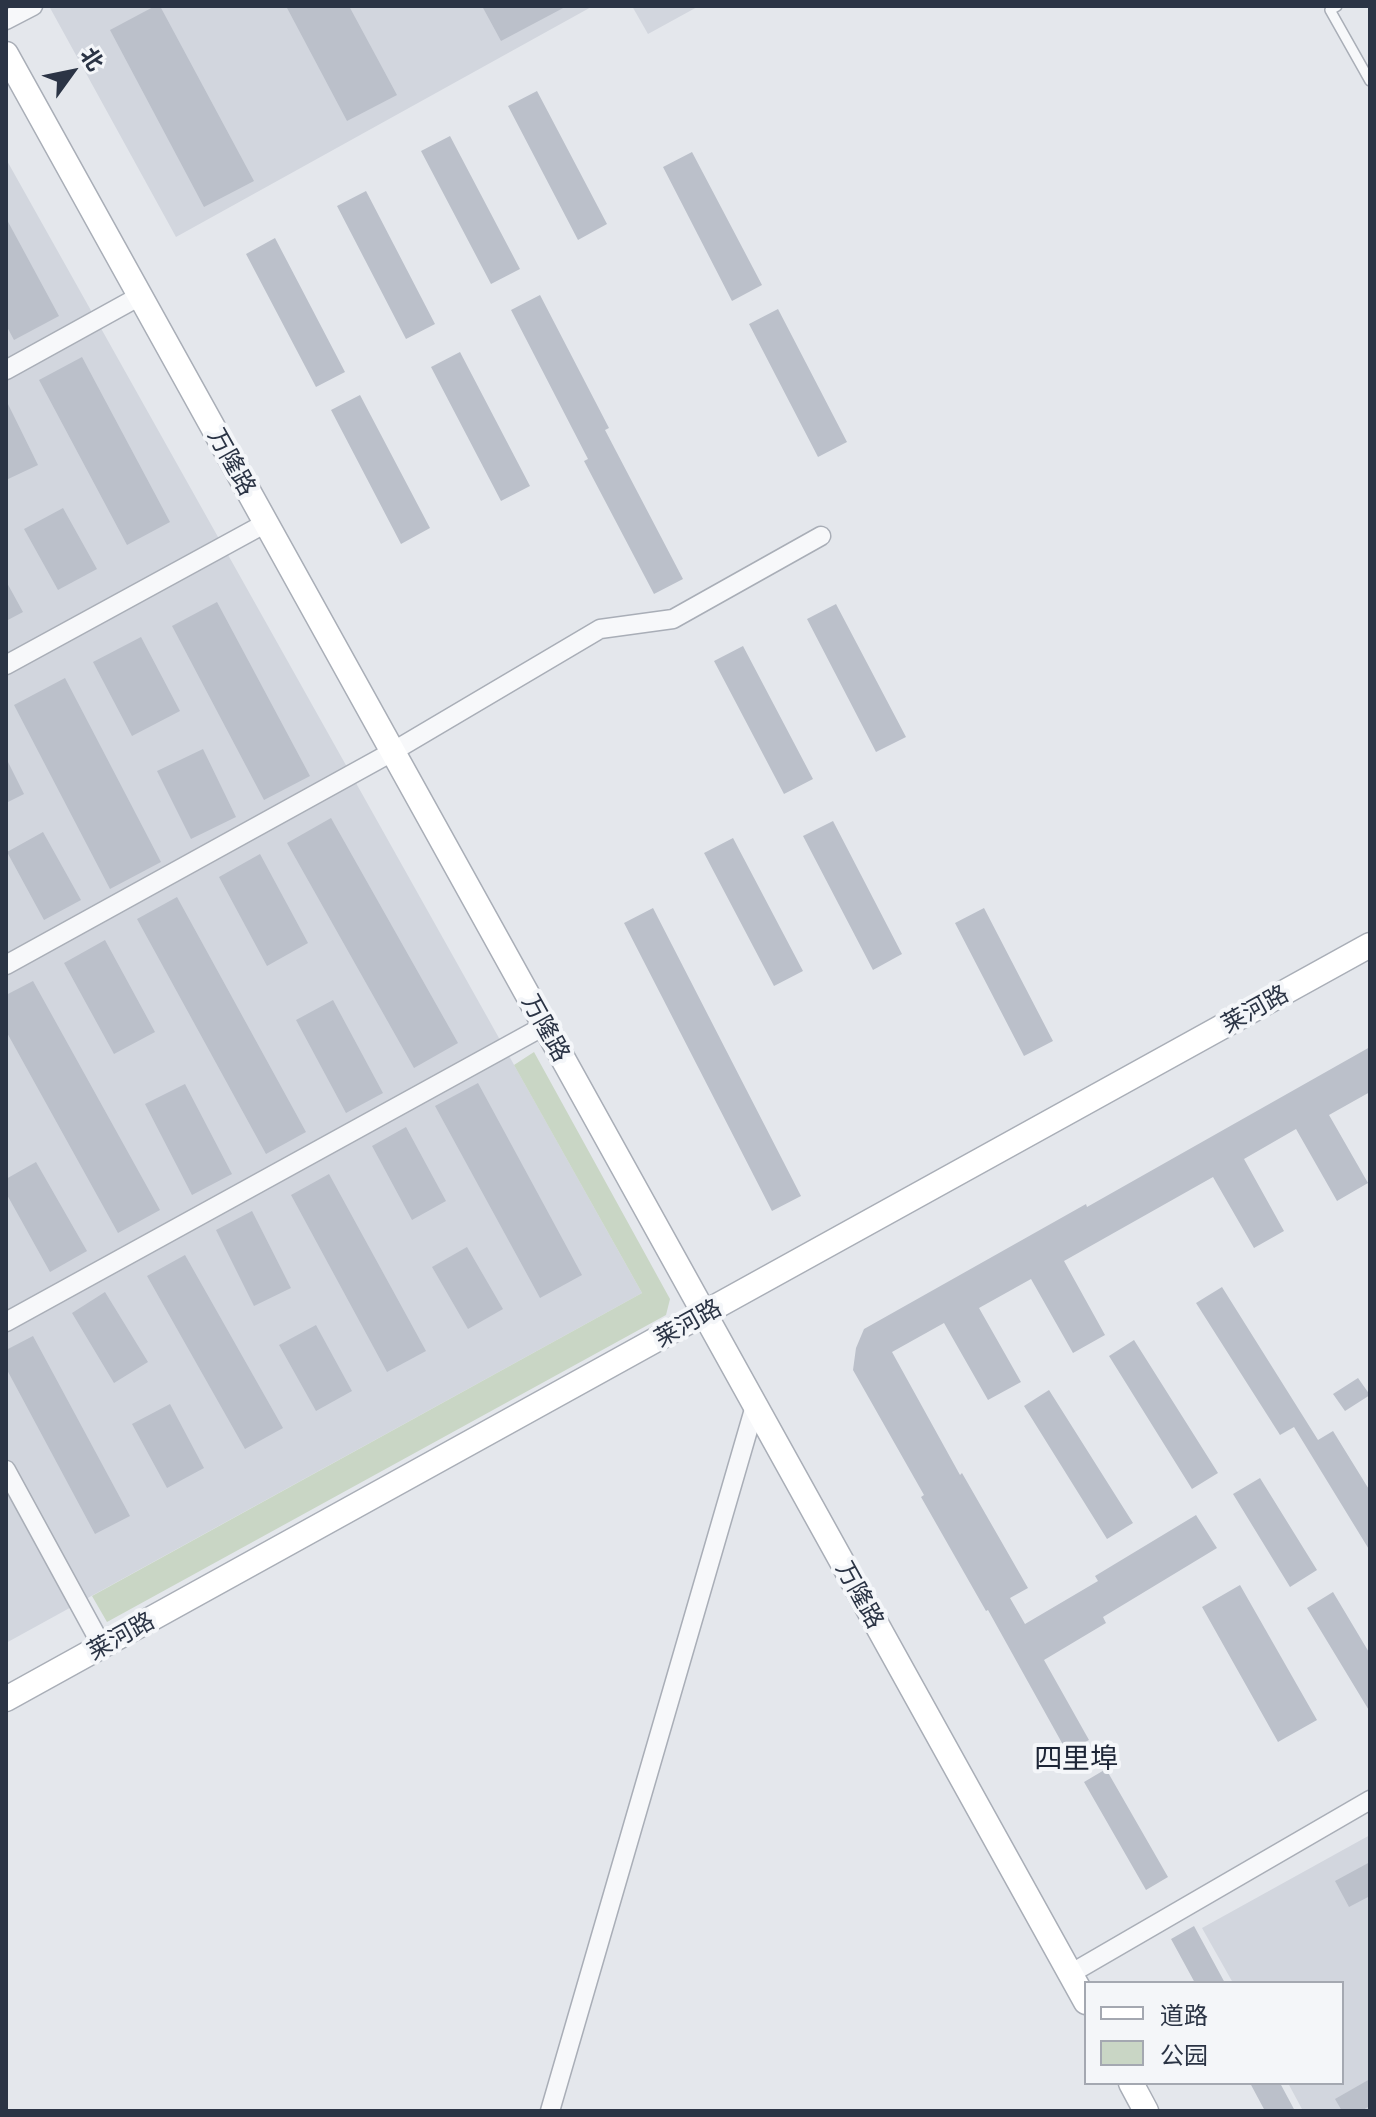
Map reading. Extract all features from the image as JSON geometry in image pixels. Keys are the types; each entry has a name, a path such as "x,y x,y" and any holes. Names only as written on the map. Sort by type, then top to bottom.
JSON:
{"street":[{"path":"6,20 33,6"},
{"name":"万隆路","path":"6,54 1084,1998"},
{"path":"6,370 140,296"},
{"path":"6,665 266,523"},
{"path":"6,965 392,752 600,629 673,619 821,536"},
{"name":"莱河路","path":"6,1699 1370,945"},
{"path":"6,1322 544,1026"},
{"path":"550,2111 755,1406"},
{"path":"6,1470 102,1646"},
{"path":"1070,1974 1370,1800"},
{"path":"1132,2085 1146,2111"}],"lane":[{"path":"1337,6 1330,10 1370,81"}],"shaded area":[{"path":"49,6 593,6 176,237"},
{"path":"632,6 699,6 648,34"},
{"path":"6,159 642,1293 6,1643"},
{"path":"1370,1835 1370,2111 1303,2111 1289,2085 1344,2085 1344,1981 1232,1981 1202,1928"}],"green space":[{"path":"534,1052 670,1299 666,1315 107,1622 92,1596 642,1293 514,1065"}],"building":[{"path":"160,6 254,181 204,207 110,30"},
{"path":"286,6 349,6 397,95 347,121"},
{"path":"482,6 567,6 501,41"},
{"path":"537,91 607,224 578,240 508,106"},
{"path":"450,136 520,269 491,284 421,151"},
{"path":"692,152 762,285 732,301 663,167"},
{"path":"366,191 435,324 406,339 337,206"},
{"path":"6,218 59,316 14,340 6,325"},
{"path":"275,238 345,372 316,387 246,254"},
{"path":"540,295 609,428 605,430 683,579 654,594 584,461 588,459 511,310"},
{"path":"778,309 847,442 818,457 749,324"},
{"path":"460,352 530,486 501,501 431,367"},
{"path":"82,357 170,522 127,545 39,380"},
{"path":"360,395 430,528 401,544 331,410"},
{"path":"6,400 38,465 6,480"},
{"path":"63,508 97,569 58,590 24,529"},
{"path":"6,581 23,612 6,621"},
{"path":"217,602 310,776 264,800 172,626"},
{"path":"836,604 906,737 876,752 807,619"},
{"path":"141,637 180,711 132,736 93,662"},
{"path":"743,646 813,779 784,794 714,661"},
{"path":"65,678 161,862 110,889 14,705"},
{"path":"203,749 236,817 191,839 157,771"},
{"path":"6,758 24,794 6,803"},
{"path":"331,818 458,1043 414,1068 287,843"},
{"path":"833,821 902,954 873,970 803,836"},
{"path":"43,832 81,900 44,920 7,852"},
{"path":"733,838 803,971 774,986 704,853"},
{"path":"260,854 308,943 267,966 219,877"},
{"path":"177,897 306,1132 266,1154 137,919"},
{"path":"653,908 801,1196 772,1211 624,923"},
{"path":"984,908 1053,1041 1024,1056 955,923"},
{"path":"105,940 155,1032 114,1054 64,963"},
{"path":"33,981 160,1210 118,1233 6,1031 6,995"},
{"path":"333,1000 383,1093 346,1113 296,1020"},
{"path":"1370,1047 1370,1092 1329,1115 1368,1183 1337,1201 1296,1129 1244,1159 1284,1231 1254,1248 1213,1177 1064,1261 1105,1335 1073,1353 1031,1279 979,1308 1021,1382 988,1400 944,1323 892,1352 960,1475 962,1473 1028,1588 1010,1598 1025,1624 1098,1581 1095,1576 1196,1515 1217,1548 1103,1617 1106,1623 1044,1660 1089,1740 1067,1752 921,1497 924,1495 853,1370 856,1348 864,1329"},
{"path":"478,1083 582,1275 540,1298 435,1106"},
{"path":"185,1084 232,1174 192,1195 145,1104"},
{"path":"406,1127 446,1201 412,1220 372,1146"},
{"path":"36,1162 87,1251 50,1272 6,1193 6,1179"},
{"path":"329,1174 426,1351 387,1372 291,1195"},
{"path":"252,1211 291,1288 254,1306 216,1230"},
{"path":"467,1247 503,1309 468,1329 432,1267"},
{"path":"185,1255 283,1428 245,1449 147,1276"},
{"path":"1222,1287 1318,1440 1333,1431 1370,1491 1370,1551 1294,1427 1280,1435 1196,1303"},
{"path":"105,1292 148,1362 114,1383 72,1313"},
{"path":"316,1325 352,1391 316,1411 279,1345"},
{"path":"33,1336 130,1516 95,1534 6,1368 6,1350"},
{"path":"1134,1340 1218,1473 1192,1489 1109,1356"},
{"path":"1358,1378 1370,1395 1345,1411 1333,1394"},
{"path":"1049,1390 1133,1523 1107,1539 1024,1406"},
{"path":"170,1404 204,1468 167,1488 132,1424"},
{"path":"1260,1478 1317,1570 1290,1587 1233,1494"},
{"path":"1240,1585 1317,1720 1278,1742 1202,1607"},
{"path":"1333,1592 1370,1654 1370,1712 1307,1608"},
{"path":"1106,1769 1168,1877 1146,1890 1084,1782"},
{"path":"1370,1862 1370,1896 1349,1907 1335,1881"},
{"path":"1194,1926 1224,1981 1194,1981 1171,1939"},
{"path":"1370,2079 1370,2106 1361,2111 1342,2111 1335,2099"},
{"path":"1251,2085 1281,2085 1295,2111 1265,2111"}],"district":[{"name":"四里埠","path":"1076,1759"}]}
